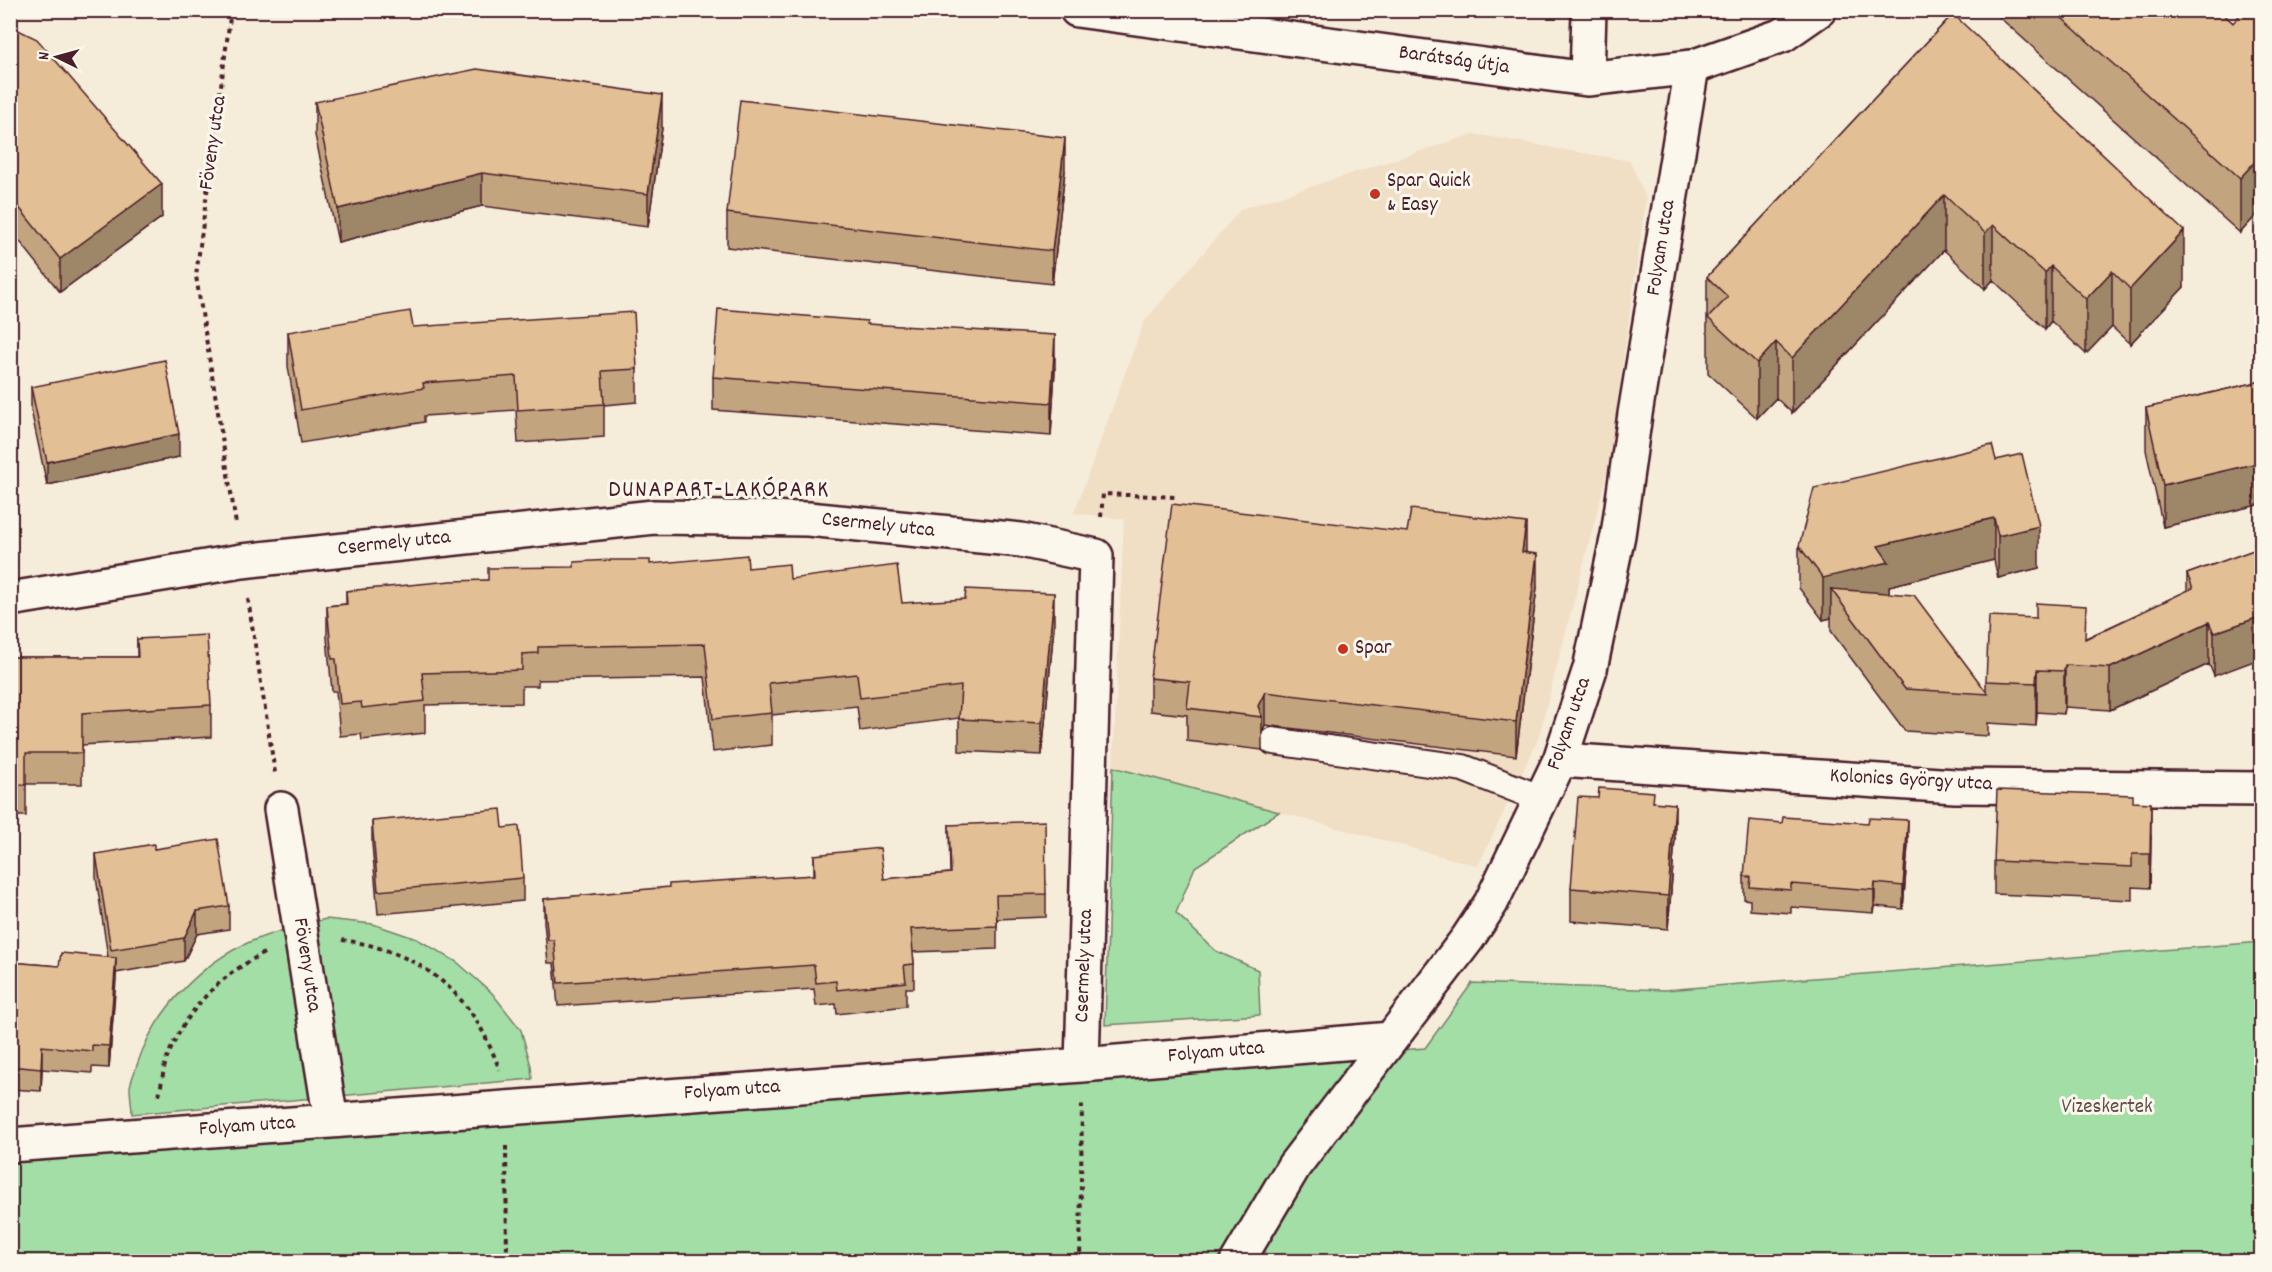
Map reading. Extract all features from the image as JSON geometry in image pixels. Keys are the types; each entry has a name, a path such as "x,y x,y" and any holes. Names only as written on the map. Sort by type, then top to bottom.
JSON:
{"street":[{"name":"Barátság útja","path":"1077,10 1587,79 1692,67 1783,35 1819,10"},
{"path":"1587,79 1589,10"},
{"name":"Folyam utca","path":"10,1145 1082,1065 1391,1039 1468,938 1491,903 1560,760 1590,669 1618,536 1635,414 1692,67"},
{"name":"Csermely utca","path":"10,599 242,561 654,517 808,519 1021,540 1096,556 1082,1065"},
{"name":"Kolonics György utca","path":"1560,760 1955,786 2262,789"},
{"name":"Föveny utca","path":"281,809 331,1121"},
{"path":"1237,1262 1294,1166 1391,1039"}],"lane":[{"path":"1273,741 1462,768 1542,799"}],"path":[{"name":"Föveny utca","path":"196,276 231,10"},
{"path":"1096,556 1103,494 1177,497"},
{"path":"1080,1262 1082,1065"},
{"path":"505,1108 507,1262"}],"shaded area":[{"path":"1474,134 1630,161 1646,199 1607,473 1538,739 1478,866 1113,767 1124,519 1074,513 1144,322 1241,209"}],"green space":[{"path":"1113,767 1279,812 1195,867 1176,913 1216,951 1258,970 1260,1015 1105,1025"},
{"path":"326,919 373,924 417,939 457,962 492,993 521,1030 531,1066 532,1079 132,1114 130,1087 145,1045 167,1008 181,991 214,962 233,950 270,934"},
{"name":"Vizeskertek","path":"2261,942 2261,1261 11,1262 11,1163 1425,1048 1472,983 1665,990"}],"building":[{"path":"2053,10 2219,10 2233,23 2244,10 2262,10 2262,154 2240,178"},
{"path":"1953,14 2184,231 2130,289 2112,271 2086,299 2051,266 2045,273 1993,225 1985,233 1944,195 1792,358 1776,342 1757,363 1708,318 1728,297 1707,277"},
{"path":"10,26 37,39 162,184 60,259 10,196"},
{"path":"477,69 662,95 648,194 482,173 338,209 315,102"},
{"path":"740,100 1065,138 1052,251 727,213"},
{"path":"718,309 867,321 867,324 1055,335 1051,403 713,377"},
{"path":"410,311 413,327 634,312 637,369 602,371 604,404 518,410 516,376 423,383 424,388 301,410 288,332"},
{"path":"165,360 179,434 47,462 31,387"},
{"path":"2262,381 2262,462 2163,485 2146,408"},
{"path":"1992,445 1996,460 2022,454 2039,526 1998,536 1994,518 1878,546 1889,562 1823,578 1799,546 1814,488"},
{"name":"Spar","path":"1172,504 1407,532 1411,509 1526,523 1522,552 1537,554 1516,722 1265,692 1258,706 1262,717 1187,708 1190,682 1150,678"},
{"path":"2262,547 2262,616 2214,633 2209,622 2110,668 2065,665 2064,671 2037,670 2036,683 1986,681 1989,616 2036,618 2036,603 2086,606 2085,639 2193,588 2187,574"},
{"path":"747,555 748,568 789,564 790,579 897,565 902,603 965,599 966,589 1054,593 1042,723 959,719 961,686 860,698 857,674 769,683 772,713 713,719 705,644 538,647 538,653 522,654 522,670 422,673 425,701 362,708 361,702 340,704 336,659 332,659 327,606 347,604 346,591 451,581 488,580 488,568 574,567 574,562 611,560 650,560 650,564"},
{"path":"1831,589 1914,595 1988,694 1905,689"},
{"path":"207,635 211,705 82,713 82,753 26,753 26,785 10,785 10,657 138,657 137,639"},
{"path":"1599,788 1654,792 1653,802 1675,804 1668,896 1571,888 1578,797 1598,798"},
{"path":"1997,790 2133,795 2133,802 2151,803 2150,854 2132,854 2132,867 1994,861"},
{"path":"501,809 503,828 519,826 523,878 378,891 372,821"},
{"path":"1783,817 1868,823 1869,818 1908,820 1903,886 1875,883 1874,890 1791,884 1791,890 1750,887 1751,877 1744,876 1749,820 1782,823"},
{"path":"1045,821 1046,894 996,895 997,926 911,929 914,964 904,965 906,982 837,990 836,981 816,983 814,965 558,983 554,940 548,940 544,899 669,887 669,884 815,875 814,855 880,848 884,879 951,873 949,825"},
{"path":"218,839 229,906 197,911 184,938 111,950 96,854 154,844 154,849"},
{"path":"61,953 116,958 109,1046 92,1045 92,1051 42,1046 41,1069 10,1066 10,962 59,966"}],"place":[{"name":"Spar Quick & Easy","path":"1375,194"},
{"name":"Spar","path":"1343,649"}],"district":[{"name":"DUNAPART-LAKÓPARK","path":"719,491"}]}
